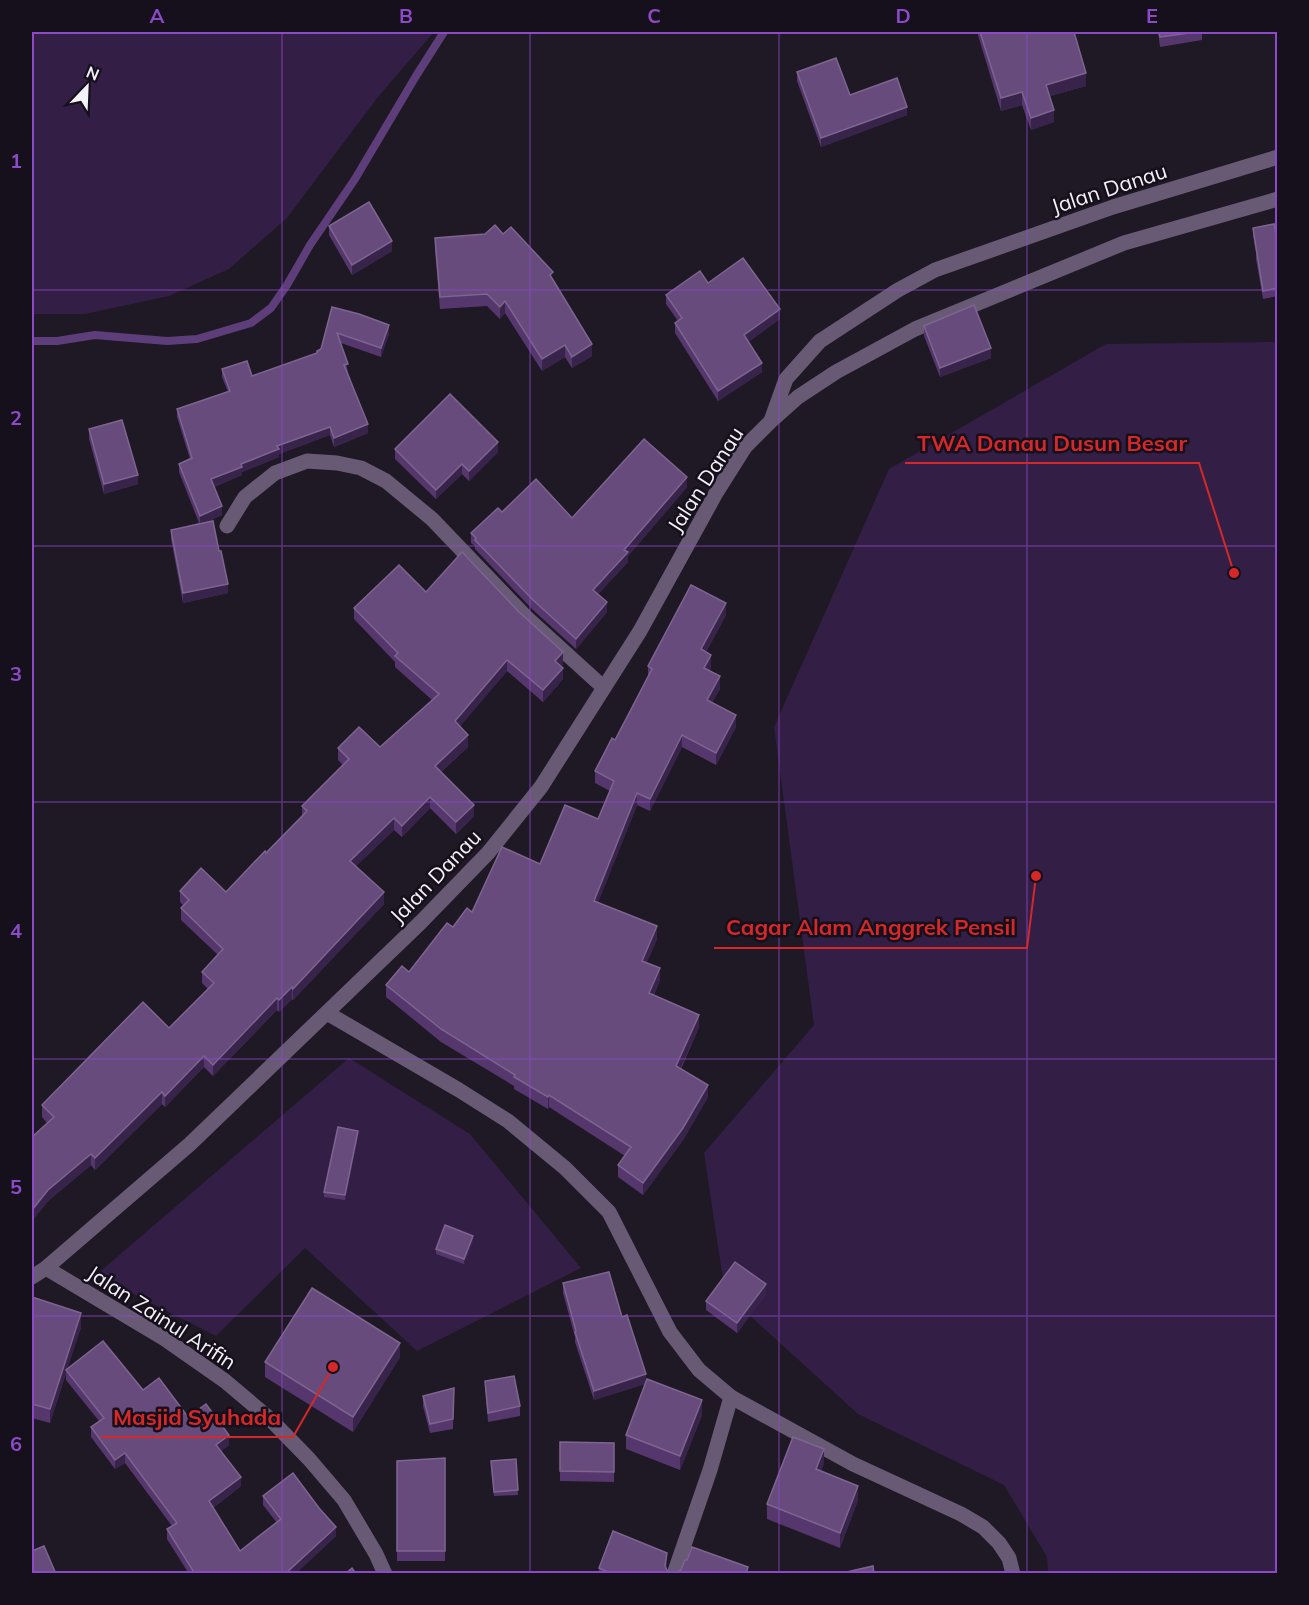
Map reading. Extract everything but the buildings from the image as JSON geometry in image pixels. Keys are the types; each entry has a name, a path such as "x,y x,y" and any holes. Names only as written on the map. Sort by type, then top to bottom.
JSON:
{"street":[{"name":"Jalan Danau","path":"771,421 786,379 820,341 898,290 935,270 1113,207 1278,157"},
{"name":"Jalan Danau","path":"32,1277 46,1268 190,1144 420,923 488,854 541,786 640,631 716,493 745,447 798,397 836,372 915,330 1124,243 1278,199"},
{"path":"227,526 245,497 275,473 307,461 337,463 362,468 386,481 432,519 526,617 603,687"},
{"path":"327,1013 508,1121 565,1168 609,1212 670,1332 699,1370 730,1398 853,1464 961,1514 983,1527 999,1543 1009,1558 1012,1574"},
{"name":"Jalan Zainul Arifin","path":"46,1268 165,1339 225,1381 270,1419 309,1459 344,1500 376,1554 385,1574"},
{"path":"674,1574 710,1470 730,1398"}],"shaded area":[{"path":"32,32 434,32 378,97 287,218 229,269 169,296 85,314 32,314"},
{"path":"1277,342 1277,1573 1048,1573 1047,1557 1004,1485 858,1414 725,1293 704,1153 814,1025 774,727 889,469 1106,344"},
{"path":"349,1058 470,1134 581,1268 417,1351 305,1248 216,1336 96,1275"}],"waterway":[{"path":"32,341 57,341 95,335 167,341 197,339 251,323 271,308 287,285 310,245 355,179 444,32"}],"place":[{"name":"TWA Danau Dusun Besar","path":"1234,573"},
{"name":"Cagar Alam Anggrek Pensil","path":"1036,876"},
{"name":"Masjid Syuhada","path":"333,1367"}]}
